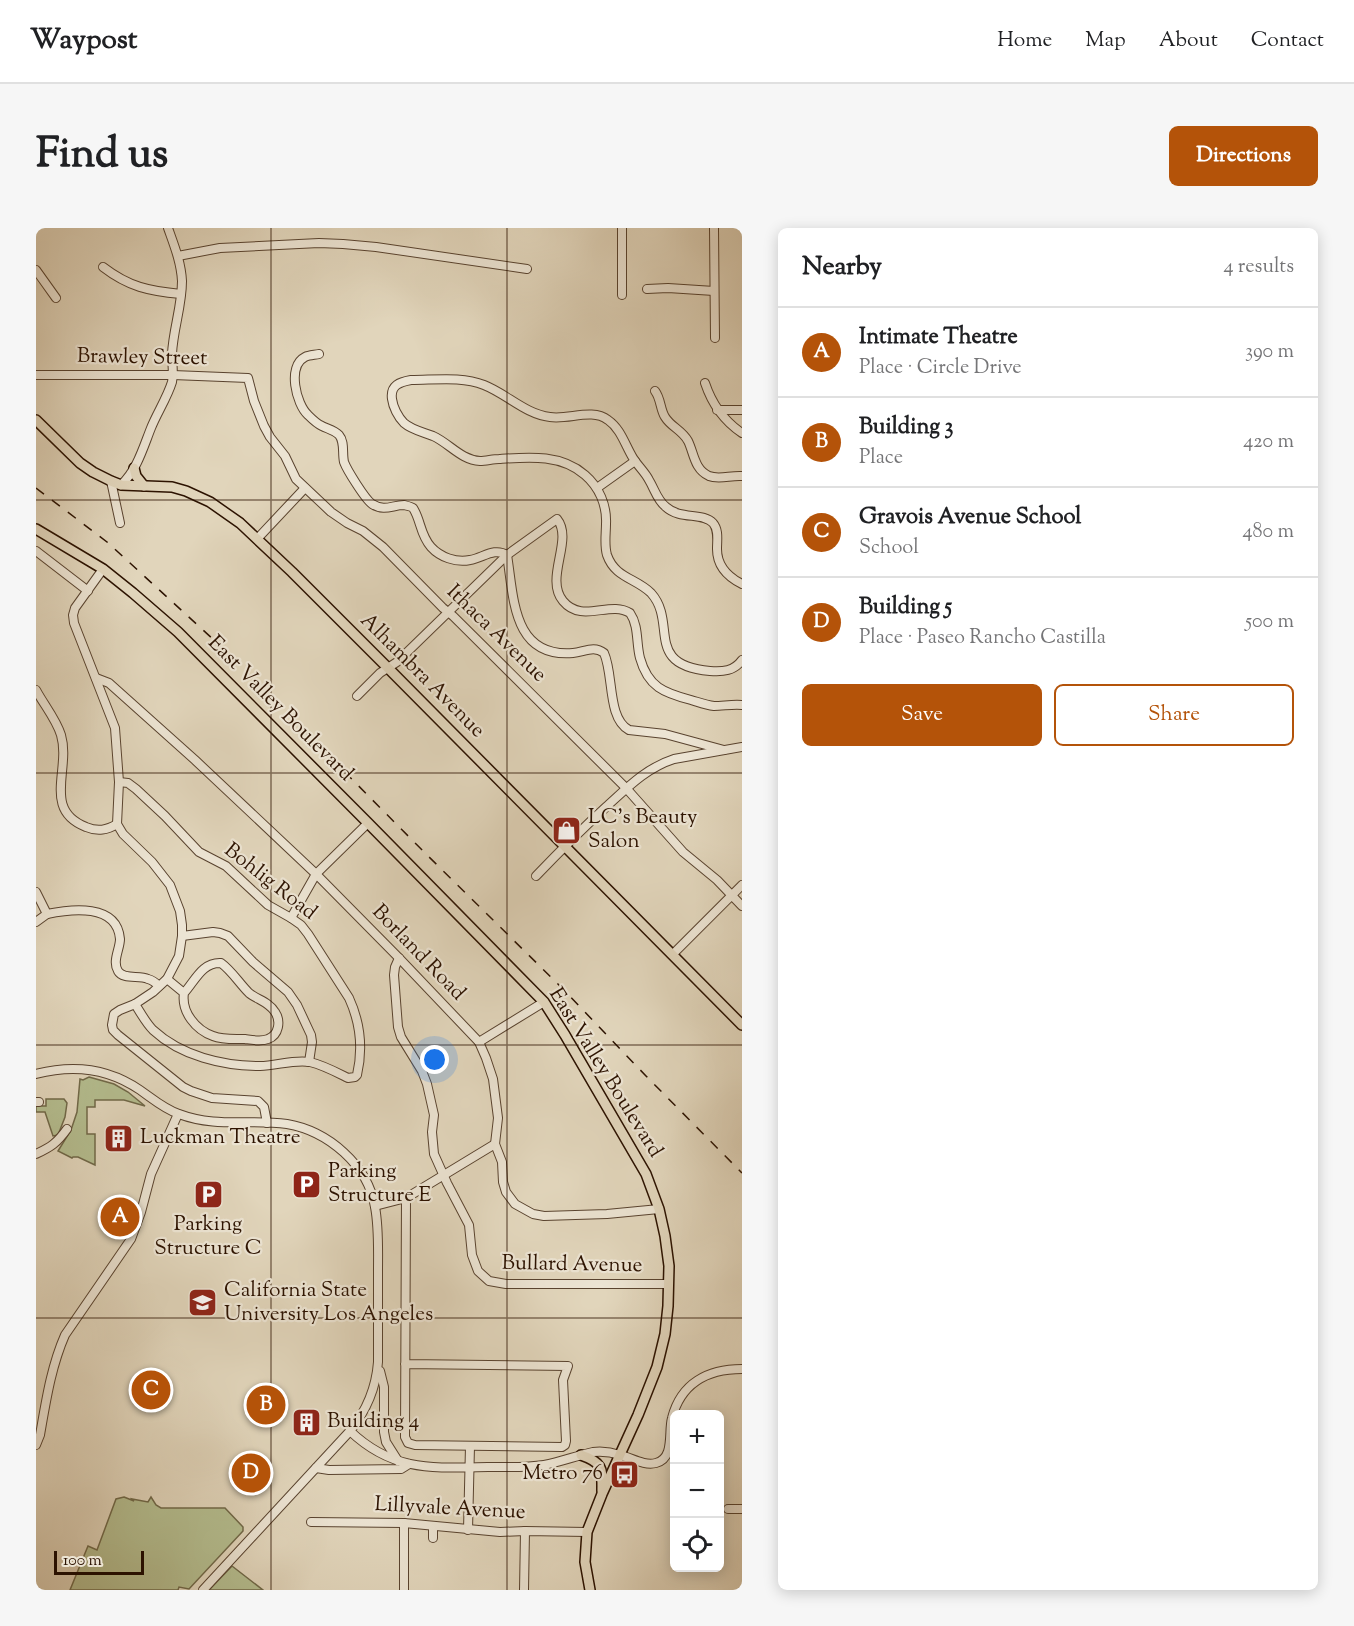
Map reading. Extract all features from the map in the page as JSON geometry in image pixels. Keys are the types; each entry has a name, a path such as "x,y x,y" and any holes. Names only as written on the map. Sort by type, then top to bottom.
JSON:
{"main road":[{"name":"Alhambra Avenue","path":"36,420 80,463 93,472 116,483 172,488 198,496 240,523 388,668 742,1025"},
{"path":"134,468 136,476 144,486"},
{"name":"East Valley Boulevard","path":"36,529 103,569 149,606 202,656 544,1002 646,1174 659,1209 667,1252 669,1284 665,1334 660,1358 638,1415 587,1532 585,1562 590,1590"},
{"path":"581,1455 597,1462 601,1468 602,1495"}],"street":[{"path":"120,522 116,483 127,479 134,468 168,392 173,375 172,354 181,294 181,270 168,228"},
{"path":"622,228 622,295"},
{"path":"714,228 715,338"},
{"path":"178,256 220,248 319,243 376,247 527,269"},
{"path":"103,267 117,278 143,289 181,294"},
{"path":"36,270 56,298"},
{"path":"647,289 714,291"},
{"path":"319,354 306,356 299,362 295,376 298,399 303,410 310,417 340,436 344,463 367,499 381,507 392,508 404,505 413,508 418,515 420,528 426,540 432,548 445,557 456,561 470,561 497,552 507,555"},
{"name":"Brawley Street","path":"36,375 173,375 248,378"},
{"name":"Ithaca Avenue","path":"248,378 264,426 285,456 296,479 331,512 363,531 383,547 626,788 683,852 717,880 742,906"},
{"path":"742,584 729,576 722,568 717,551 718,536 712,522 706,518 686,516 668,509 660,501 648,478 635,461 619,430 608,419 585,414 566,417 538,414 484,385 467,381 411,380 394,386 391,393 392,403 404,422 442,441 461,455 480,461 541,458 556,460 572,465 586,476 597,488 606,514 605,539 607,554 612,566 651,593 657,602 666,645 671,654 679,663 691,668 711,671 728,671 736,668 742,660"},
{"path":"705,383 717,410 742,433"},
{"path":"655,391 666,420 686,437 699,469 707,475 716,477 742,476"},
{"path":"717,410 742,410"},
{"path":"597,488 635,461"},
{"path":"257,539 305,488"},
{"path":"357,696 380,673 397,662 507,555 557,519 563,529 557,582 560,598 566,604 581,611 620,609 630,613 635,623 644,670 659,689 674,696 715,706 742,705"},
{"path":"36,551 88,591"},
{"path":"507,555 518,619 525,633 537,644 551,651 573,653 597,649 604,652 608,662 616,715 625,728 665,734 724,750"},
{"path":"103,569 75,608 73,615 74,623 115,728 119,782 117,824 123,834 152,862 170,885 180,910 182,936 178,956 167,979 135,1004 114,1014 111,1025 118,1035 183,1087 212,1098 258,1101 264,1107 267,1123"},
{"name":"Borland Road","path":"96,678 110,683 316,874 478,1042 493,1079 498,1118 495,1144 502,1162 502,1182 506,1192 515,1203 533,1214 544,1216 608,1214 659,1209"},
{"path":"36,690 61,735 64,765 60,794 67,814 87,827 100,830 109,829 117,824"},
{"path":"536,876 646,771 663,762 687,756 742,747"},
{"name":"Bohlig Road","path":"119,782 128,783 136,789 199,852 226,867 268,905 291,918 308,934 349,998 360,1037 361,1052 355,1077 348,1078 309,1062"},
{"path":"291,918 316,874 368,823"},
{"path":"673,954 742,885"},
{"path":"36,892 47,914"},
{"path":"36,922 47,914 81,910 92,910 108,918 118,930 120,940 117,970 122,975 147,978 159,986"},
{"path":"135,1004 156,1033 183,1050 207,1059 259,1066 309,1062 311,1035 297,1005 288,992 253,962 228,936 213,932 182,936"},
{"path":"399,958 394,975 398,1027 401,1037 422,1071 427,1084 434,1114 432,1132 434,1154 443,1175"},
{"path":"220,963 249,992 274,1010 278,1030 264,1040 212,1036 200,1029 188,1015 184,1005 184,993 206,966 220,963"},
{"path":"167,979 184,993"},
{"path":"478,1042 544,1002"},
{"path":"36,1074 62,1068 98,1070 132,1085 157,1103 178,1114 217,1122 285,1124 299,1127 316,1134 345,1153 359,1170 375,1206 378,1231 378,1362 377,1378 369,1403 358,1422 203,1590"},
{"path":"36,1444 60,1346 65,1335 130,1239 141,1212 151,1174 178,1114"},
{"path":"36,1154 48,1149 58,1141 67,1129"},
{"path":"375,1206 406,1198 495,1144"},
{"name":"Bullard Avenue","path":"443,1175 469,1225 472,1255 478,1271 489,1281 506,1284 669,1284"},
{"path":"405,1364 568,1366 563,1380 565,1445 562,1447 470,1446 408,1443 405,1437 405,1364 406,1198"},
{"path":"378,1362 384,1387 386,1443 398,1461"},
{"path":"350,1431 382,1455 419,1467 541,1466 600,1451 645,1464 654,1464 665,1458 669,1449 671,1420 686,1392 699,1379 711,1373 742,1369"},
{"path":"468,1530 470,1446"},
{"path":"316,1468 329,1470 401,1469 410,1464"},
{"path":"728,1509 742,1509"},
{"name":"Lillyvale Avenue","path":"312,1522 404,1523 500,1532 587,1532"},
{"path":"404,1523 404,1590"},
{"path":"433,1527 433,1538"},
{"path":"524,1590 525,1531"}],"green space":[{"path":"89,1077 114,1084 145,1106 124,1100 95,1100 95,1107 87,1107 87,1134 95,1134 95,1165 58,1151 71,1130 77,1112 80,1079"},
{"path":"46,1099 64,1099 67,1103 65,1117 58,1135 53,1136 45,1112 36,1112 36,1106 46,1106"},
{"path":"124,1497 134,1501 132,1499 148,1502 151,1497 161,1508 225,1508 243,1527 243,1531 189,1589 179,1587 178,1590 70,1590 88,1546 97,1550 116,1499"},
{"path":"232,1566 263,1590 209,1590"}],"railway":[{"path":"36,488 107,542 215,641 560,986 742,1173"}],"place":[{"name":"LC's Beauty Salon","path":"567,830"},
{"name":"Luckman Theatre","path":"119,1138"},
{"name":"Parking Structure E","path":"307,1184"},
{"name":"Parking Structure C","path":"208,1194"},
{"name":"Intimate Theatre","path":"120,1217"},
{"name":"California State University Los Angeles","path":"203,1303"},
{"name":"Gravois Avenue School","path":"151,1390"},
{"name":"Building 3","path":"266,1405"},
{"name":"Building 4","path":"306,1422"},
{"name":"Building 5","path":"251,1473"},
{"name":"Metro 76","path":"624,1474"}]}
